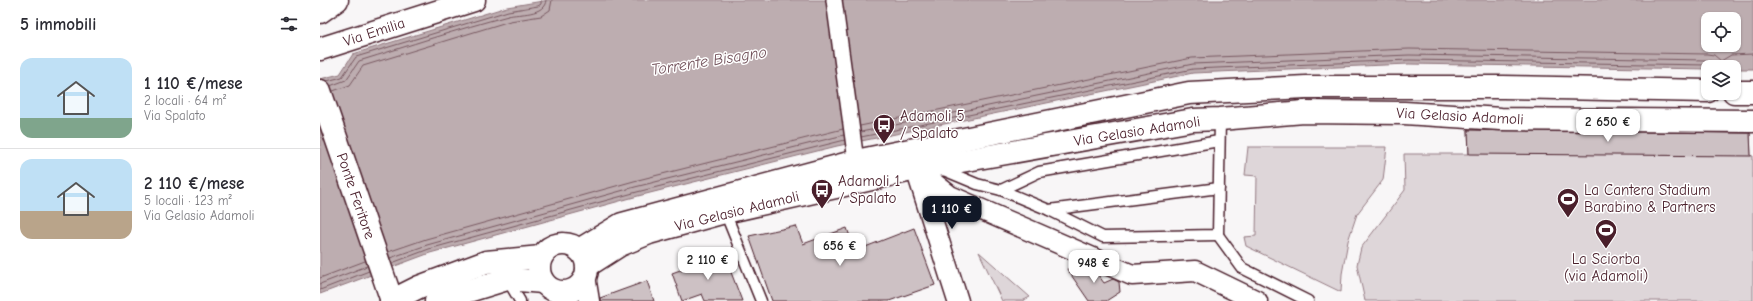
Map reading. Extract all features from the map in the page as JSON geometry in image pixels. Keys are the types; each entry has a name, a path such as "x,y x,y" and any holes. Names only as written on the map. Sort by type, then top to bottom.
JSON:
{"main road":[{"path":"320,12 337,0"},
{"name":"Via Emilia","path":"320,49 474,0"},
{"name":"Via Gelasio Adamoli","path":"436,301 507,279 555,291 565,292 574,289 580,284 584,264 622,224 855,154 1189,93 1306,87 1503,87 1701,91"},
{"name":"Ponte Feritore","path":"320,91 391,301"},
{"path":"1741,92 1753,92"},
{"name":"Via Gelasio Adamoli","path":"584,264 620,244 649,233 725,212 926,168 1193,120 1304,112 1404,113 1501,119 1753,121"},
{"path":"555,291 538,268 541,257 548,248 555,244 566,243 584,264"},
{"path":"391,301 419,286 486,262 541,257"}],"street":[{"path":"834,0 855,154"},
{"path":"926,168 958,301"},
{"path":"926,168 950,196 1132,275 1195,271 1257,301"},
{"path":"584,264 589,301"}],"lane":[{"path":"1220,119 1218,235 1242,268 1308,301"},
{"path":"1001,190 1039,172 1219,142"},
{"path":"926,168 1001,190 1049,210 1103,237 1218,235"},
{"path":"1049,210 1219,188"},
{"path":"725,212 761,301"},
{"path":"507,279 520,301"}],"shaded area":[{"name":"La Cantera Stadium Barabino & Partners","path":"1468,130 1750,133 1751,156 1753,156 1753,301 1365,301 1357,265 1361,248 1405,190 1404,154 1469,154"},
{"path":"1248,147 1387,147 1383,180 1357,214 1348,241 1342,274 1341,292 1246,246 1244,237 1256,236 1257,176 1245,175"},
{"path":"979,252 1030,297 1022,301 1002,301"}],"water":[{"name":"Torrente Bisagno","path":"549,0 1753,0 1753,69 1741,69 1741,60 1701,60 1701,69 1409,64 1193,73 837,146 638,196 430,253 320,294 320,79 340,74 353,54 507,7"}],"building":[{"path":"1468,130 1750,133 1751,156 1469,154"},
{"path":"796,226 803,244 847,228 855,251 914,228 935,285 889,301 772,301 749,236"},
{"path":"724,254 742,301 705,301 702,294 682,301 672,273"},
{"path":"1076,263 1085,267 1090,274 1096,272 1104,283 1113,279 1119,282 1120,292 1106,301 1089,301 1067,269"},
{"path":"647,281 654,301 600,301 600,298"}],"place":[{"name":"Adamoli 5 / Spalato","path":"884,144"},
{"name":"Adamoli 1 / Spalato","path":"822,210"},
{"name":"La Cantera Stadium Barabino & Partners","path":"1568,218"},
{"name":"La Sciorba (via Adamoli)","path":"1606,250"}]}
